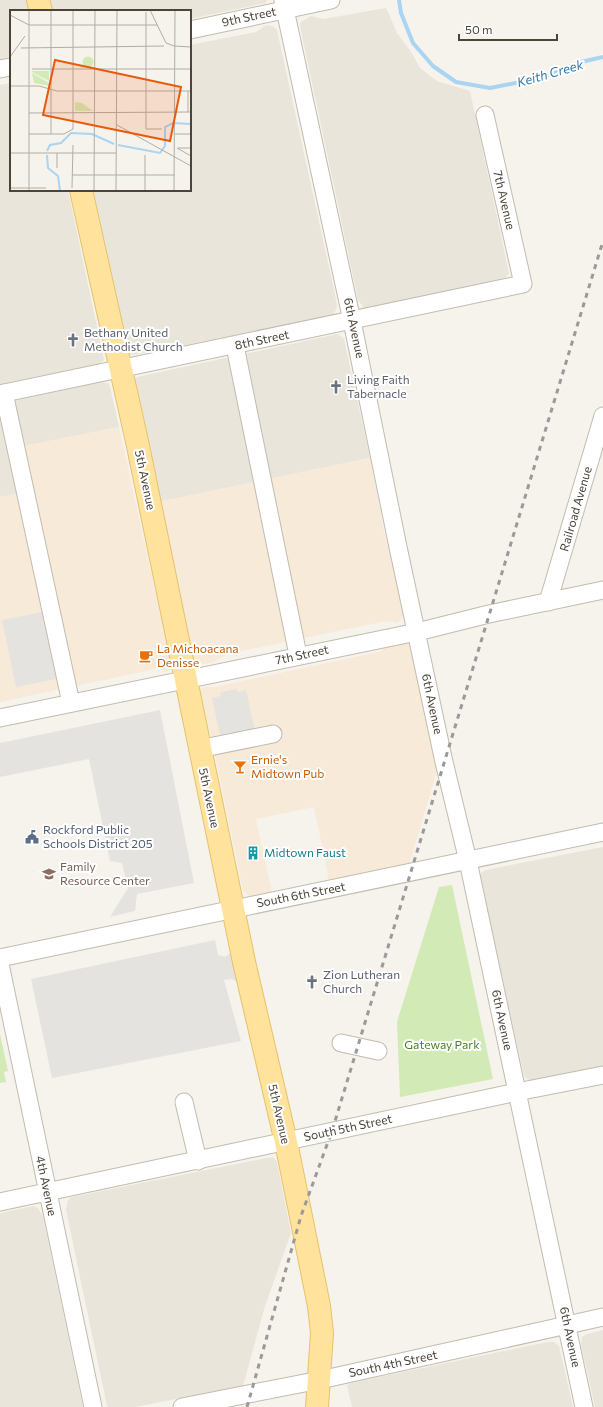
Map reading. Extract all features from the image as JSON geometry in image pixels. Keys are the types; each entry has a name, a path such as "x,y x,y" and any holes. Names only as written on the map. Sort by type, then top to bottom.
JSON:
{"main road":[{"path":"38,0 41,10"},
{"name":"5th Avenue","path":"81,191 144,475 245,970 286,1142 319,1306 322,1333 317,1407"}],"street":[{"name":"9th Street","path":"191,30 284,5 331,0"},
{"name":"6th Avenue","path":"284,5 444,762 468,861 584,1407"},
{"path":"0,69 10,67"},
{"name":"7th Avenue","path":"485,115 523,284"},
{"name":"8th Street","path":"2,394 523,284"},
{"path":"235,346 298,656"},
{"path":"2,394 71,703"},
{"name":"Railroad Avenue","path":"548,602 603,416"},
{"name":"7th Street","path":"0,718 417,632 603,590"},
{"path":"199,749 273,734"},
{"name":"South 6th Street","path":"0,958 603,832"},
{"name":"4th Avenue","path":"0,964 93,1407"},
{"path":"341,1043 378,1051"},
{"name":"South 5th Street","path":"0,1202 603,1075"},
{"path":"184,1102 198,1161"},
{"name":"South 4th Street","path":"182,1407 320,1380 603,1317"}],"shaded area":[{"path":"0,0 26,0 29,10 10,10 10,57 0,60"},
{"path":"48,0 267,0 265,3 191,19 191,10 50,10"},
{"path":"386,8 397,33 411,52 420,68 437,81 470,91 509,273 505,278 494,281 364,308 358,300 300,26 301,22 311,16 323,19"},
{"path":"265,26 272,26 277,30 337,307 331,317 133,355 126,349 92,191 191,191 191,45 256,32"},
{"path":"10,83 10,191 68,191 104,360 99,364 0,384 0,85"},
{"path":"338,334 344,339 370,458 158,502 132,386 137,377"},
{"path":"101,382 108,383 110,386 119,427 9,449 17,494 0,497 0,404"},
{"path":"119,427 168,650 172,656 172,668 167,672 160,668 0,702 0,497 17,494 9,449"},
{"path":"370,458 385,536 405,609 402,619 397,623 386,621 227,654 216,661 206,664 194,664 191,661 158,502"},
{"path":"42,612 56,679 16,687 2,620"},
{"path":"410,644 414,652 413,659 437,771 409,865 329,881 314,807 256,819 272,893 250,897 243,891 210,731 201,705 199,690 204,687 214,687 379,652 387,647"},
{"path":"236,689 238,692 246,690 255,731 231,735 229,733 220,735 212,698 220,696 221,692"},
{"path":"160,710 194,883 137,894 135,911 110,917 128,888 122,863 110,861 89,759 0,777 0,743"},
{"path":"603,847 603,1067 529,1080 525,1077 523,1071 480,878 481,873 485,870"},
{"path":"215,940 218,955 225,957 233,948 239,983 232,979 224,980 241,1041 52,1078 31,979"},
{"path":"273,1157 277,1162 291,1233 265,1306 243,1386 135,1407 108,1407 66,1210 68,1200 72,1197"},
{"path":"34,1206 38,1208 43,1217 83,1407 0,1407 0,1213"},
{"path":"603,1330 603,1407 595,1407 581,1344 582,1337 587,1334"},
{"path":"547,1342 554,1342 559,1346 573,1407 352,1407 347,1385 355,1382"}],"green space":[{"name":"Gateway Park","path":"452,885 493,1079 400,1097 397,1022 439,887"},
{"path":"0,1034 8,1071 4,1072 6,1082 0,1083"}],"waterway":[{"name":"Keith Creek","path":"399,0 401,13 413,43 433,66 456,82 490,88 541,78 581,62 603,57"}],"railway":[{"path":"247,1407 301,1216 332,1131 603,241"}],"place":[{"name":"Bethany United Methodist Church","path":"73,340"},
{"name":"Living Faith Tabernacle","path":"336,387"},
{"name":"La Michoacana Denisse","path":"146,656"},
{"name":"Ernie's Midtown Pub","path":"240,767"},
{"name":"Rockford Public Schools District 205","path":"32,837"},
{"name":"Midtown Faust","path":"253,853"},
{"name":"Family Resource Center","path":"49,874"},
{"name":"Zion Lutheran Church","path":"312,982"}]}
